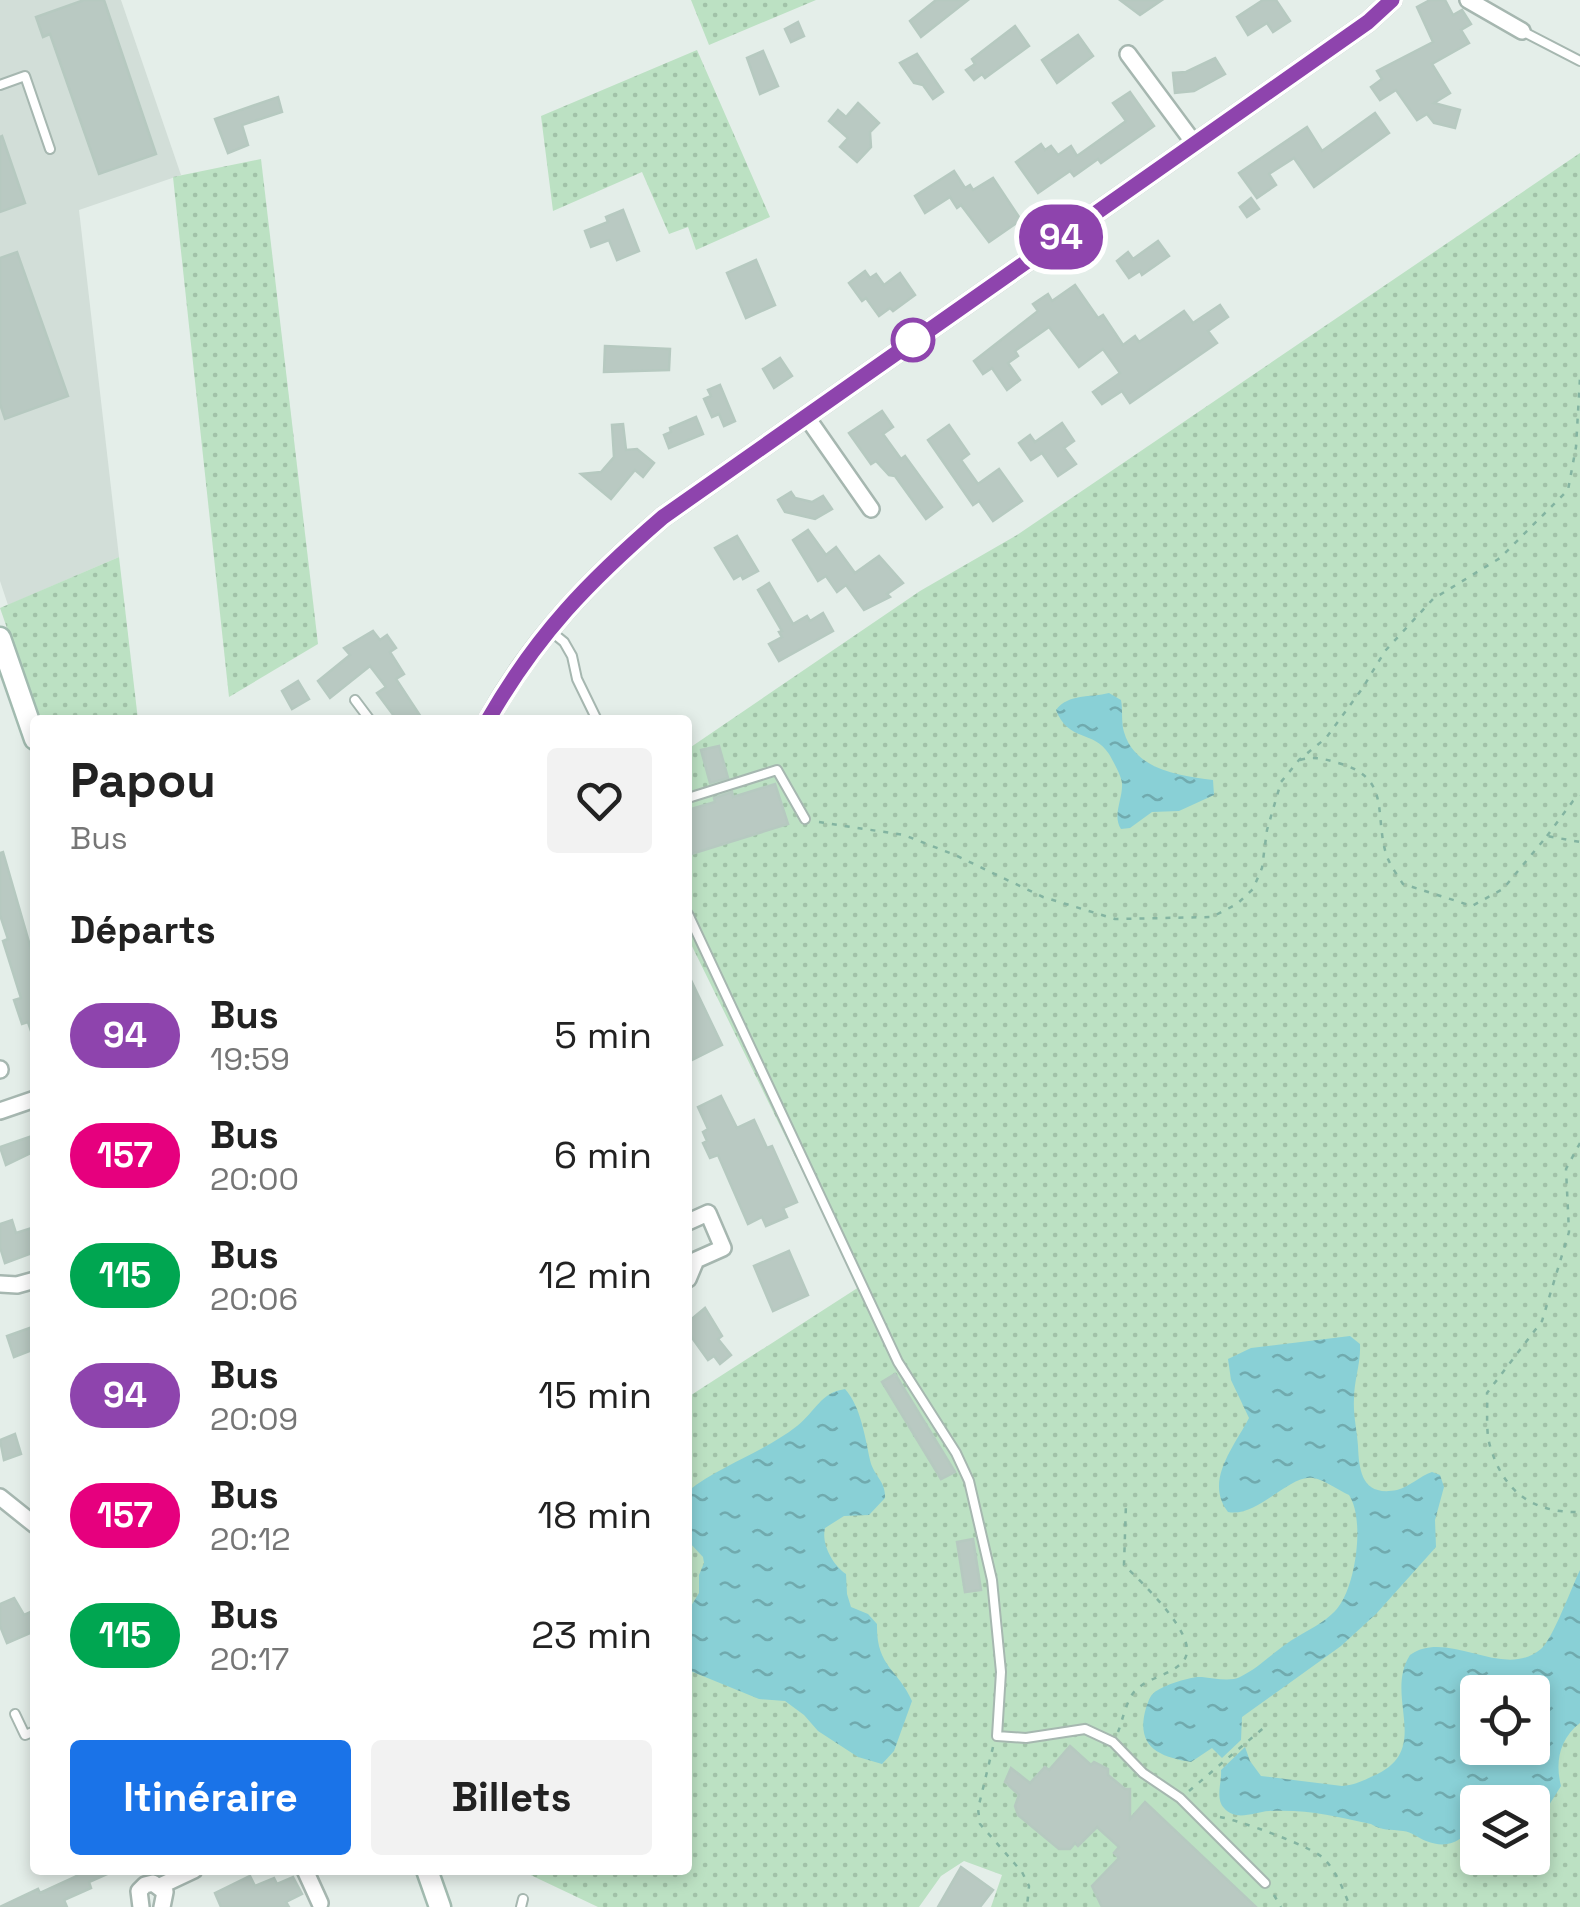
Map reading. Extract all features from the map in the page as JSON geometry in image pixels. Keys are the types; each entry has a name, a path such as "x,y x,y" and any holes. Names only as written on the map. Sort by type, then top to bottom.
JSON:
{"main road":[{"path":"0,638 30,724"},
{"path":"430,1875 440,1907"}],"street":[{"path":"491,715 548,629 602,569 663,517 1368,22 1392,0"},
{"path":"1468,0 1522,32"},
{"path":"1128,54 1194,143"},
{"path":"806,416 871,509"},
{"path":"0,1110 30,1101"},
{"path":"692,1220 708,1213 723,1248 696,1260 692,1269"},
{"path":"692,1251 696,1260"},
{"path":"0,1284 30,1281"},
{"path":"0,1497 30,1521"},
{"path":"307,1875 320,1903"},
{"path":"141,1907 138,1898 148,1880 166,1898 162,1907"}],"lane":[{"path":"1522,32 1580,61"},
{"path":"0,85 25,76 50,149"},
{"path":"548,629 564,642 572,656 595,715"},
{"path":"355,700 366,715"},
{"path":"692,797 778,770 805,819"},
{"path":"692,923 898,1362 969,1480 992,1580 1001,1672 996,1736 1026,1738 1085,1729 1113,1742 1143,1773 1180,1798 1265,1884"},
{"path":"15,1714 25,1735 30,1733"}],"path":[{"path":"805,819 904,835 1043,897 1115,919 1212,917 1237,904 1253,889 1262,868 1267,830 1281,782 1299,760 1326,738 1385,651 1433,600 1500,558 1568,490 1576,447 1580,378"},
{"path":"1299,760 1312,756 1357,768 1372,783 1382,805 1388,861 1402,884 1472,906 1503,888 1580,796"},
{"path":"1547,836 1580,842"},
{"path":"1580,1143 1566,1169 1569,1232 1542,1322 1487,1393 1490,1447 1507,1480 1523,1498 1540,1508 1580,1512"},
{"path":"1113,1742 1134,1690 1183,1663 1188,1650 1158,1598 1124,1565 1126,1503"},
{"path":"1180,1798 1267,1725"},
{"path":"996,1736 978,1809 980,1824 1030,1886 1027,1907"},
{"path":"1197,1815 1227,1818 1323,1856 1350,1907"},
{"path":"1265,1884 1281,1907"}],"shaded area":[{"path":"0,0 121,0 181,175 79,210 119,557 8,605 0,581"}],"green space":[{"path":"691,0 816,0 709,45"},
{"path":"697,50 770,217 696,250 688,227 669,234 642,172 553,211 541,116"},
{"path":"1580,153 1580,1907 991,1907 1002,1875 964,1861 941,1876 919,1907 598,1907 531,1875 692,1875 692,1394 859,1287 692,946 692,746 920,591 1017,535"},
{"path":"261,159 318,644 229,697 173,177"},
{"path":"119,557 137,715 37,715 0,608"}],"water":[{"path":"1109,693 1121,700 1124,732 1138,755 1160,769 1213,780 1214,795 1179,811 1152,812 1130,828 1121,829 1118,818 1122,783 1113,760 1103,747 1067,727 1056,710 1073,698"},
{"path":"1350,1336 1360,1344 1354,1405 1362,1473 1370,1486 1385,1491 1401,1489 1432,1472 1440,1475 1444,1487 1435,1520 1436,1547 1376,1614 1341,1646 1242,1717 1241,1740 1222,1758 1212,1748 1191,1762 1159,1753 1144,1732 1146,1708 1153,1693 1192,1678 1240,1677 1329,1617 1345,1596 1354,1567 1357,1535 1357,1519 1349,1495 1318,1479 1304,1479 1251,1509 1228,1512 1219,1488 1229,1452 1249,1418 1231,1380 1228,1359 1251,1348"},
{"path":"845,1389 859,1413 885,1498 869,1515 844,1516 825,1528 826,1547 846,1574 851,1607 868,1614 877,1624 884,1659 912,1701 894,1751 882,1764 858,1757 818,1731 785,1701 759,1699 692,1672 692,1604 699,1593 704,1563 692,1545 692,1488 784,1435 837,1391"},
{"path":"1580,1570 1580,1723 1563,1744 1558,1769 1561,1786 1550,1804 1550,1785 1460,1785 1460,1839 1448,1844 1308,1812 1234,1815 1221,1804 1221,1770 1245,1747 1261,1776 1342,1786 1373,1776 1391,1765 1401,1752 1401,1688 1410,1655 1425,1648 1441,1647 1510,1660 1526,1657 1541,1649 1557,1624"}],"building":[{"path":"84,0 104,0 156,154 99,174 50,34 43,37 36,17"},
{"path":"936,0 968,0 921,37 910,21"},
{"path":"1120,0 1162,0 1140,15"},
{"path":"1263,0 1276,0 1290,21 1273,32 1267,23 1248,35 1237,17"},
{"path":"1430,0 1445,0 1453,15 1462,10 1471,24 1461,30 1469,43 1432,64 1450,93 1434,103 1460,110 1455,128 1434,123 1427,114 1417,120 1396,90 1380,100 1371,87 1382,79 1377,71 1433,42 1417,7"},
{"path":"798,22 804,36 791,42 785,29"},
{"path":"1015,26 1029,46 985,78 982,74 974,80 966,70 975,64 972,59"},
{"path":"1078,35 1093,56 1057,83 1042,60"},
{"path":"763,51 778,86 760,94 747,58"},
{"path":"917,54 943,92 933,99 923,85 914,83 900,63"},
{"path":"1215,58 1225,74 1194,91 1175,93 1173,73 1186,72"},
{"path":"1130,92 1154,126 1101,163 1098,159 1074,176 1070,171 1038,193 1016,162 1041,144 1045,150 1051,146 1058,155 1071,146 1077,156 1126,121 1113,103"},
{"path":"278,97 282,112 242,125 248,145 228,153 215,119"},
{"path":"858,103 879,123 870,132 871,147 857,162 840,147 848,138 829,121 838,110 846,117"},
{"path":"1375,113 1389,133 1314,187 1294,158 1269,174 1276,185 1257,198 1239,173 1307,127 1322,151"},
{"path":"0,137 25,203 0,212"},
{"path":"954,171 965,188 970,185 973,190 993,178 1021,220 989,242 961,205 957,208 950,197 925,213 915,196"},
{"path":"1251,198 1259,209 1247,217 1240,207"},
{"path":"623,210 639,251 617,260 609,240 591,247 585,231 608,222 606,217"},
{"path":"1158,241 1169,256 1142,275 1140,271 1129,278 1117,261 1128,252 1133,259"},
{"path":"17,252 68,396 5,419 0,404 0,258"},
{"path":"756,260 775,305 746,318 727,273"},
{"path":"865,271 870,278 876,274 884,285 900,273 915,295 879,316 849,283"},
{"path":"1075,285 1098,318 1103,315 1123,345 1135,336 1139,342 1184,311 1193,323 1220,305 1228,317 1208,331 1217,343 1130,403 1122,391 1102,404 1093,392 1120,373 1103,349 1079,367 1049,327 1015,351 1018,356 1008,363 1020,380 1007,390 992,368 983,374 974,361 1038,311 1033,304 1048,294 1052,301"},
{"path":"605,346 670,349 669,370 604,372"},
{"path":"780,358 792,376 774,388 763,369"},
{"path":"720,385 735,421 724,426 719,414 712,417 704,399 711,396 708,390"},
{"path":"882,411 893,427 883,434 901,459 905,456 942,507 926,519 895,476 876,461 871,464 849,433"},
{"path":"696,417 703,434 669,448 664,435 671,432 670,428"},
{"path":"1062,423 1074,441 1064,448 1076,464 1058,476 1042,453 1031,460 1019,443 1030,435 1035,442"},
{"path":"623,424 626,450 637,449 654,463 643,477 635,470 611,499 581,474 601,472 614,457 612,425"},
{"path":"949,425 969,454 961,460 978,484 999,469 1022,501 993,521 979,501 973,505 928,440"},
{"path":"791,492 795,498 812,502 823,496 832,509 815,519 785,512 778,500"},
{"path":"808,530 826,555 836,547 855,573 879,556 903,583 887,594 890,597 864,610 846,585 837,592 826,576 818,581 793,540"},
{"path":"737,536 758,571 743,579 741,575 734,579 715,548"},
{"path":"769,583 793,624 807,616 810,621 823,613 833,631 779,661 769,644 782,637 782,631 758,590"},
{"path":"373,631 380,640 387,635 396,648 390,652 404,674 396,679 420,715 393,715 377,693 386,687 370,666 330,698 318,681 350,655 344,648"},
{"path":"298,681 309,699 292,709 282,691"},
{"path":"719,746 728,778 710,783 701,750"},
{"path":"775,784 788,824 692,854 692,809 732,792 733,797"},
{"path":"3,852 30,946 30,1028 28,1022 22,1024 14,1000 21,998 3,941 8,939 0,915"},
{"path":"692,982 722,1045 692,1060"},
{"path":"721,1096 737,1128 754,1120 767,1148 772,1146 797,1202 783,1208 787,1217 766,1226 762,1217 748,1224 718,1155 710,1158 703,1143 707,1141 703,1132 708,1129 698,1107"},
{"path":"30,1137 30,1153 6,1165 0,1147"},
{"path":"12,1220 16,1233 30,1229 30,1254 5,1263 0,1224"},
{"path":"789,1251 808,1295 773,1311 754,1266"},
{"path":"705,1308 722,1336 718,1339 731,1355 720,1364 714,1356 708,1360 692,1338 692,1319"},
{"path":"30,1328 30,1351 14,1357 7,1336"},
{"path":"895,1374 955,1472 941,1479 882,1382"},
{"path":"15,1434 21,1454 4,1460 0,1440"},
{"path":"973,1539 981,1590 965,1592 957,1542"},
{"path":"14,1598 24,1615 30,1612 30,1633 7,1643 0,1626 0,1604"},
{"path":"1070,1746 1091,1765 1094,1762 1108,1769 1108,1775 1130,1789 1130,1819 1145,1802 1256,1907 1102,1907 1092,1886 1119,1858 1114,1853 1119,1847 1097,1827 1078,1846 1075,1843 1070,1849 1059,1849 1018,1815 1015,1806 1019,1795 1005,1782 1011,1768 1030,1783 1045,1767 1049,1770"},
{"path":"961,1867 993,1890 980,1907 938,1907"},
{"path":"105,1875 89,1882 91,1888 64,1900 67,1907 0,1907 38,1889 40,1893 77,1876"},
{"path":"250,1876 255,1886 274,1878 277,1884 293,1877 302,1894 286,1902 289,1907 221,1907 215,1893"}],"bus line":[{"name":"94","path":"491,715 528,654 574,598 663,517 1368,22 1392,0"}]}
